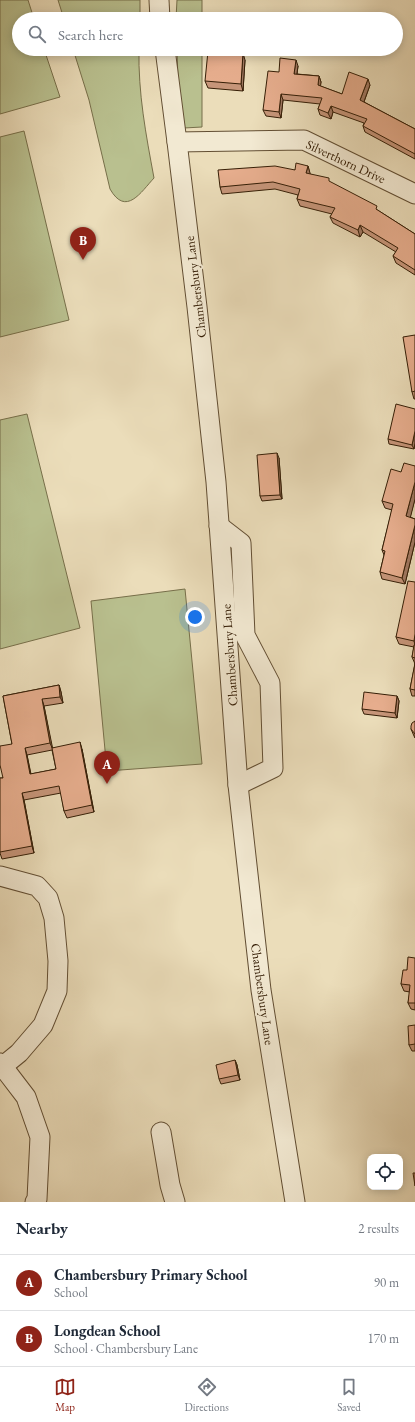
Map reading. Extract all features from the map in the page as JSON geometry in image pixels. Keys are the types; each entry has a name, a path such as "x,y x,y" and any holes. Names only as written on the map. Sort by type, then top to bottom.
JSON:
{"street":[{"path":"159,0 160,12"},
{"name":"Chambersbury Lane","path":"165,56 197,307 216,482 238,785 262,990 295,1202"},
{"name":"Silverthorn Drive","path":"177,142 304,140 415,194"},
{"name":"Chambersbury Lane","path":"219,526 241,543 245,635 270,683 273,768 238,785"},
{"path":"0,876 37,886 48,898 54,918 58,961 57,991 44,1025 19,1053 2,1065 26,1097 40,1137 40,1201"},
{"path":"162,1132 170,1185 175,1202"}],"green space":[{"path":"0,0 28,0 32,12 12,12 12,56 46,56 60,97 0,114"},
{"path":"58,0 140,0 140,12 62,12"},
{"path":"177,0 202,0 202,12 176,12"},
{"path":"75,56 139,56 141,98 154,178 139,195 128,202 122,201 116,197 110,189 89,100"},
{"path":"177,56 202,56 202,127 184,128 178,81"},
{"path":"24,131 69,320 0,337 0,137"},
{"path":"27,414 80,628 0,649 0,420"},
{"path":"185,589 202,764 107,771 91,601"}],"building":[{"path":"208,56 243,56 241,84 205,81"},
{"path":"280,58 296,60 294,74 319,76 318,85 342,94 349,72 368,79 360,100 415,129 415,154 363,126 367,119 331,106 328,113 318,109 322,98 281,94 279,112 263,110 268,71 279,72"},
{"path":"296,163 308,166 306,173 329,178 329,181 377,206 376,209 415,234 415,270 393,256 398,248 360,225 358,230 330,217 335,208 297,199 300,189 273,182 220,187 218,170 275,166 295,170"},
{"path":"415,335 415,391 412,392 403,337"},
{"path":"396,404 415,409 415,431 412,445 388,439"},
{"path":"277,453 280,495 260,496 257,455"},
{"path":"404,463 415,466 415,482 406,516 415,519 415,525 402,578 380,572 385,551 382,550 393,504 382,501 391,469 401,472"},
{"path":"408,581 415,582 414,641 396,637"},
{"path":"415,645 415,658 412,657"},
{"path":"415,663 415,690 410,689"},
{"path":"59,685 60,697 42,699 50,743 25,748 30,774 56,769 52,748 80,742 92,805 64,811 59,786 22,793 32,846 0,852 0,778 3,778 0,765 0,746 12,744 3,696"},
{"path":"364,692 397,696 395,713 362,709"},
{"path":"415,721 415,734 411,729 411,726"},
{"path":"408,957 415,958 415,1003 408,1003 410,985 401,984 403,970 407,970"},
{"path":"415,1025 415,1044 409,1045 408,1026"},
{"path":"235,1060 238,1075 219,1079 216,1065"},
{"path":"413,1173 415,1173 415,1186"}],"place":[{"name":"Longdean School","path":"83,260"},
{"name":"Chambersbury Primary School","path":"107,784"}]}
